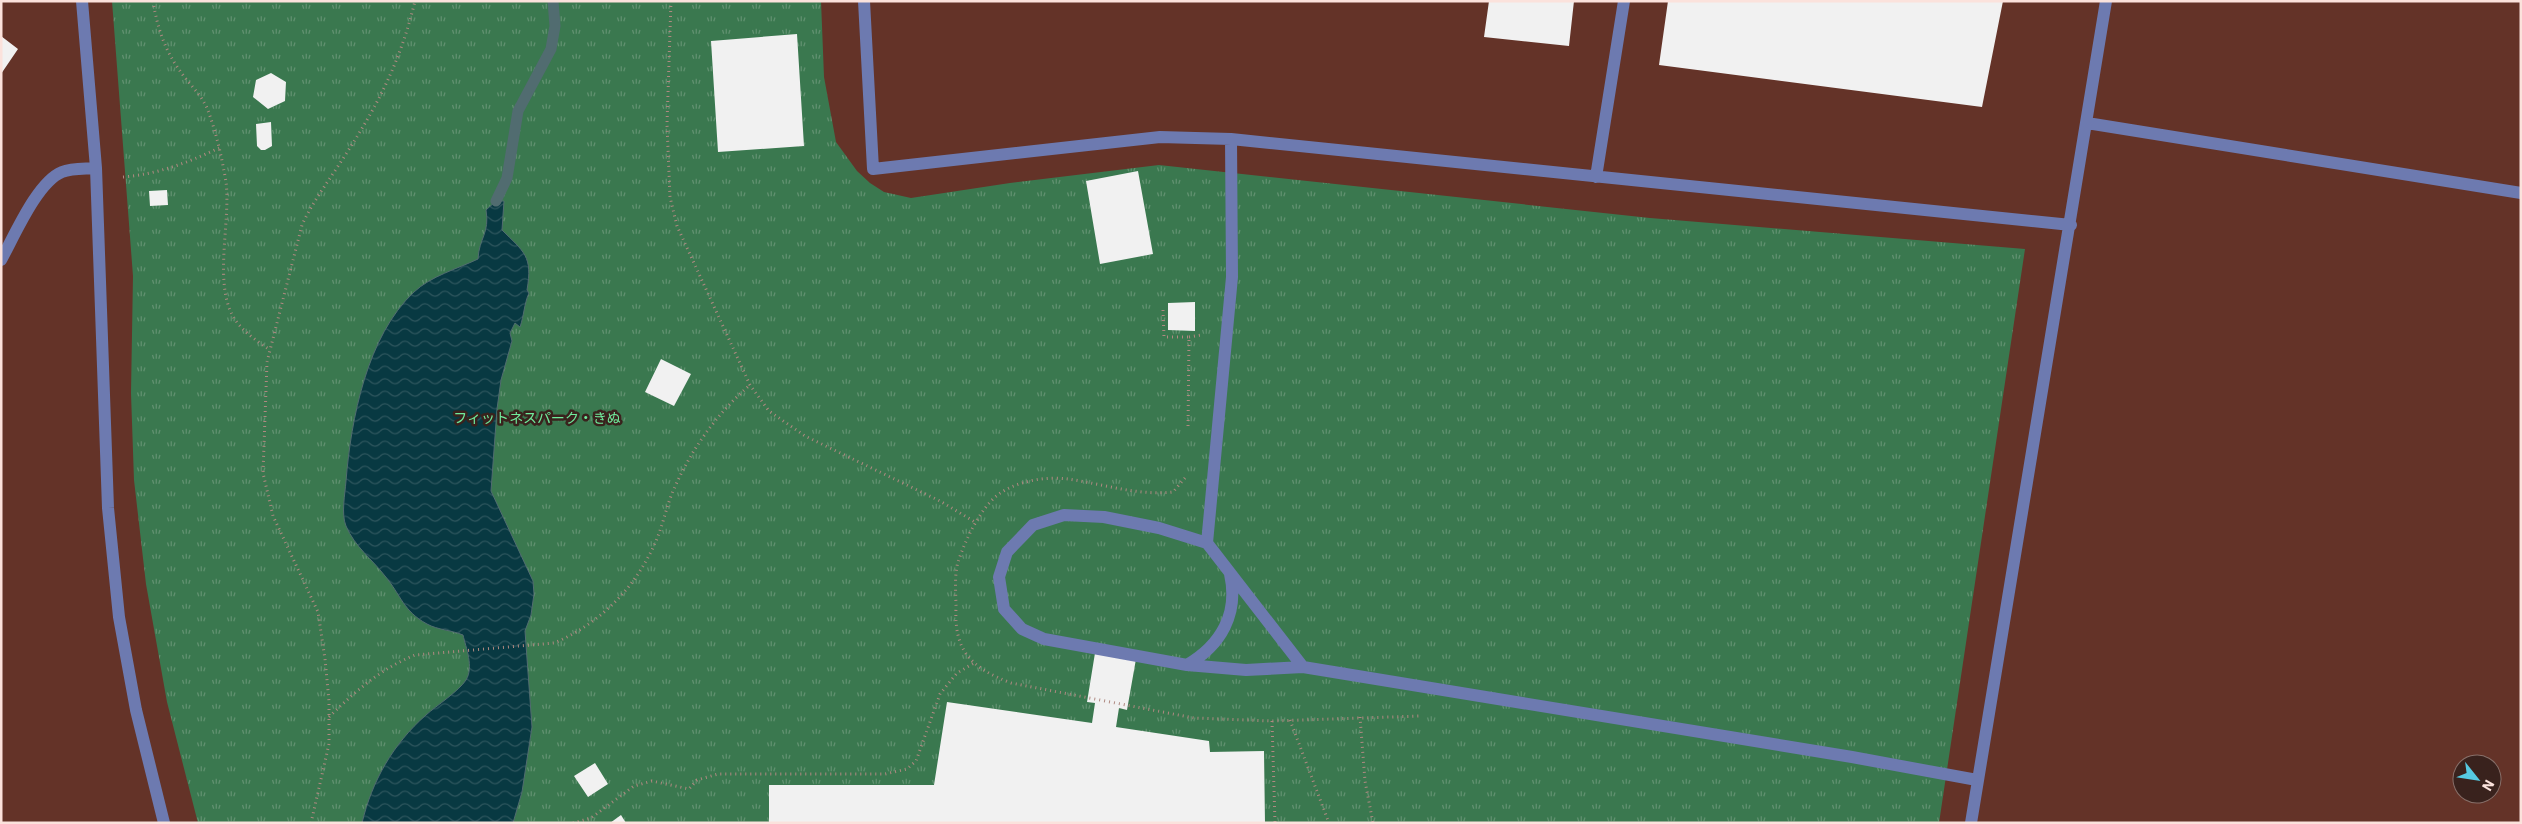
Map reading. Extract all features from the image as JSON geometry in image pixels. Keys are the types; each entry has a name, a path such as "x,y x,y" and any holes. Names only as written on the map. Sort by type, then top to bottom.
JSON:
{"street":[{"path":"82,1 96,168 108,508 119,616 136,710 164,823"},
{"path":"864,1 874,169 1160,137 1231,139 2071,225"},
{"path":"1596,177 1624,1"},
{"path":"1971,823 2071,225 2106,1"},
{"path":"2087,123 2521,193"},
{"path":"1207,543 1232,277 1231,139"},
{"path":"1,260 32,205 48,182 61,173 96,168"},
{"path":"1303,667 1207,543 1159,528 1104,517 1064,515 1033,525 1007,552 999,577 1004,609 1022,629 1044,639 1187,665 1246,670 1303,667 1852,757 1977,780"},
{"path":"1187,665 1200,657 1216,641 1230,618 1234,592 1229,570"}],"path":[{"path":"153,1 156,20 165,47 206,108 219,148 226,183 227,220 224,259 227,296 233,316 244,332 270,350"},
{"path":"311,823 328,744 329,718 325,659 318,612 273,516 263,473 267,362 302,225 310,207 342,161 392,74 404,44 415,1"},
{"path":"671,1 667,124 670,197 677,226 750,385 769,411 805,436 940,501 975,522"},
{"path":"120,177 146,175 183,165 219,148"},
{"path":"1189,337 1195,335"},
{"path":"329,718 371,679 395,664 415,655 554,643 571,636 601,616 627,590 648,557 658,536 674,489 711,425 750,385"},
{"path":"573,823 591,818 634,786 652,781 690,789 697,780 718,774 885,774 907,769 916,761 940,694 957,673 974,663"},
{"path":"1360,717 1365,781 1373,823"},
{"path":"1290,720 1329,823"},
{"path":"1272,721 1276,823"}],"green space":[{"name":"フィットネスパーク・きぬ","path":"112,1 821,1 824,77 836,142 857,171 870,183 884,192 911,198 1010,183 1159,165 1650,218 2025,249 1939,823 198,823 167,702 146,584 134,480 131,393 133,276"}],"water":[{"path":"496,201 504,201 502,230 521,250 528,262 529,269 527,290 529,293 520,327 515,323 510,333 512,341 501,380 491,491 533,581 534,594 531,615 525,631 532,727 522,792 513,823 362,823 366,807 385,764 414,726 463,684 468,675 469,663 463,635 431,626 413,614 385,576 354,540 346,526 344,498 348,457 357,406 373,355 384,331 398,310 421,286 478,259 487,224 486,210"}],"building":[{"path":"1489,1 1574,1 1569,46 1484,37"},
{"path":"1668,1 2003,1 1982,107 1659,65"},
{"path":"797,34 804,146 718,152 711,41"},
{"path":"1,36 18,49 1,74"},
{"path":"271,73 286,82 285,101 268,109 253,97 256,80"},
{"path":"271,122 272,146 261,150 257,146 256,124"},
{"path":"1138,171 1153,254 1100,264 1086,181"},
{"path":"167,190 168,205 150,206 149,191"},
{"path":"1195,302 1195,331 1168,330 1168,303"},
{"path":"661,359 691,374 674,406 645,392"},
{"path":"1095,653 1136,659 1127,710 1119,708 1116,727 1209,741 1210,752 1264,751 1265,823 769,823 769,785 934,785 947,702 1092,723 1095,703 1087,702"},
{"path":"595,763 608,784 588,797 574,776"},
{"path":"621,815 626,823 610,823"}],"waterway":[{"path":"496,201 507,178 518,111 551,49 555,26 553,1"}]}
